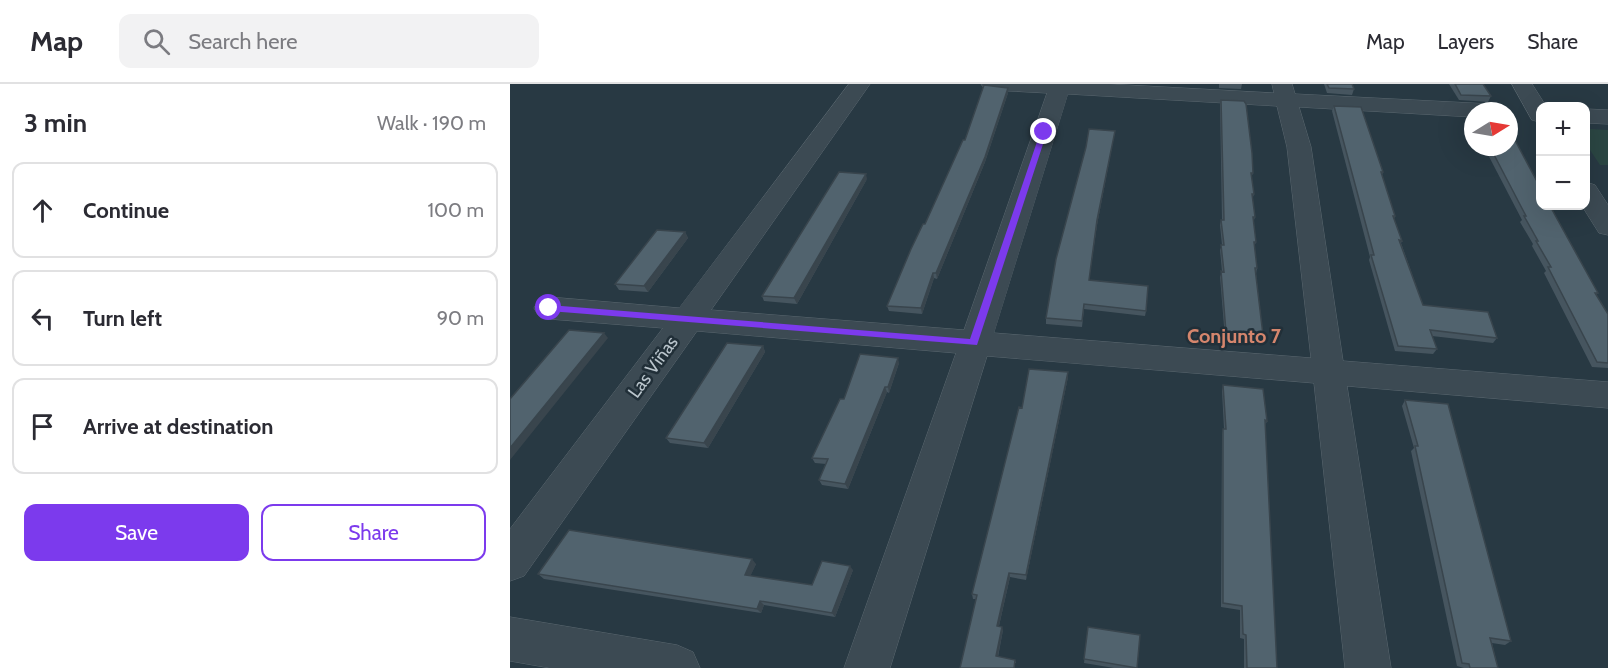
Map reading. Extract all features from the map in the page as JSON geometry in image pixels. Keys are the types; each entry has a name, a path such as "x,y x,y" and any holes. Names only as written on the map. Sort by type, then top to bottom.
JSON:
{"street":[{"name":"Las Viñas","path":"510,562 860,84"},
{"path":"991,84 1284,92 1464,109"},
{"path":"1522,84 1535,114"},
{"path":"867,668 1060,86"},
{"path":"1284,92 1299,147 1368,668"},
{"path":"1590,116 1608,117"},
{"path":"1590,197 1608,227"},
{"path":"549,308 1608,395"},
{"path":"510,639 677,668"}],"green space":[{"path":"1590,129 1608,130 1608,165 1600,165 1590,150"}],"building":[{"path":"1327,84 1352,84 1354,89 1329,88"},
{"path":"1455,84 1483,84 1491,96 1461,95"},
{"path":"984,85 1008,88 985,157 936,273 933,273 921,308 887,306 911,249 965,140"},
{"path":"1221,100 1244,101 1246,104 1252,153 1253,173 1251,173 1256,242 1254,242 1257,268 1255,268 1263,335 1226,332 1221,271 1224,272 1221,245 1224,245 1221,220 1224,220"},
{"path":"1334,106 1361,107 1383,172 1381,172 1395,216 1393,216 1402,241 1399,240 1423,305 1488,312 1497,338 1430,330 1437,349 1398,346 1371,255 1374,255"},
{"path":"1089,129 1115,131 1097,220 1089,280 1148,286 1146,311 1084,304 1082,321 1046,318 1056,259"},
{"path":"1518,146 1536,180 1536,210 1552,210 1608,314 1608,363 1597,362 1548,267 1551,267 1536,241 1538,241 1524,216 1526,216 1495,156 1518,156"},
{"path":"839,172 866,174 794,298 762,296"},
{"path":"657,230 685,232 644,286 615,284"},
{"path":"569,330 604,333 510,448 510,399"},
{"path":"727,343 763,346 704,443 666,438"},
{"path":"860,354 898,358 888,387 885,387 845,484 819,480 828,459 812,458 840,399 844,399"},
{"path":"1029,369 1068,372 1026,575 1009,573 997,626 1002,627 996,656 1015,660 1014,668 960,668 977,595 972,594 1019,407 1022,408"},
{"path":"1223,385 1263,389 1267,421 1265,420 1277,668 1247,668 1242,606 1223,603 1223,429 1226,429"},
{"path":"1405,400 1448,404 1511,641 1490,638 1498,668 1470,668 1469,664 1462,663 1415,446 1418,446"},
{"path":"569,530 752,559 745,575 812,585 822,561 850,566 832,613 760,601 757,609 538,574"},
{"path":"1088,627 1140,635 1137,668 1084,659"}],"district":[{"name":"Conjunto 7","path":"1234,336"}],"route":[{"path":"549,308 974,343 1044,132"}]}
